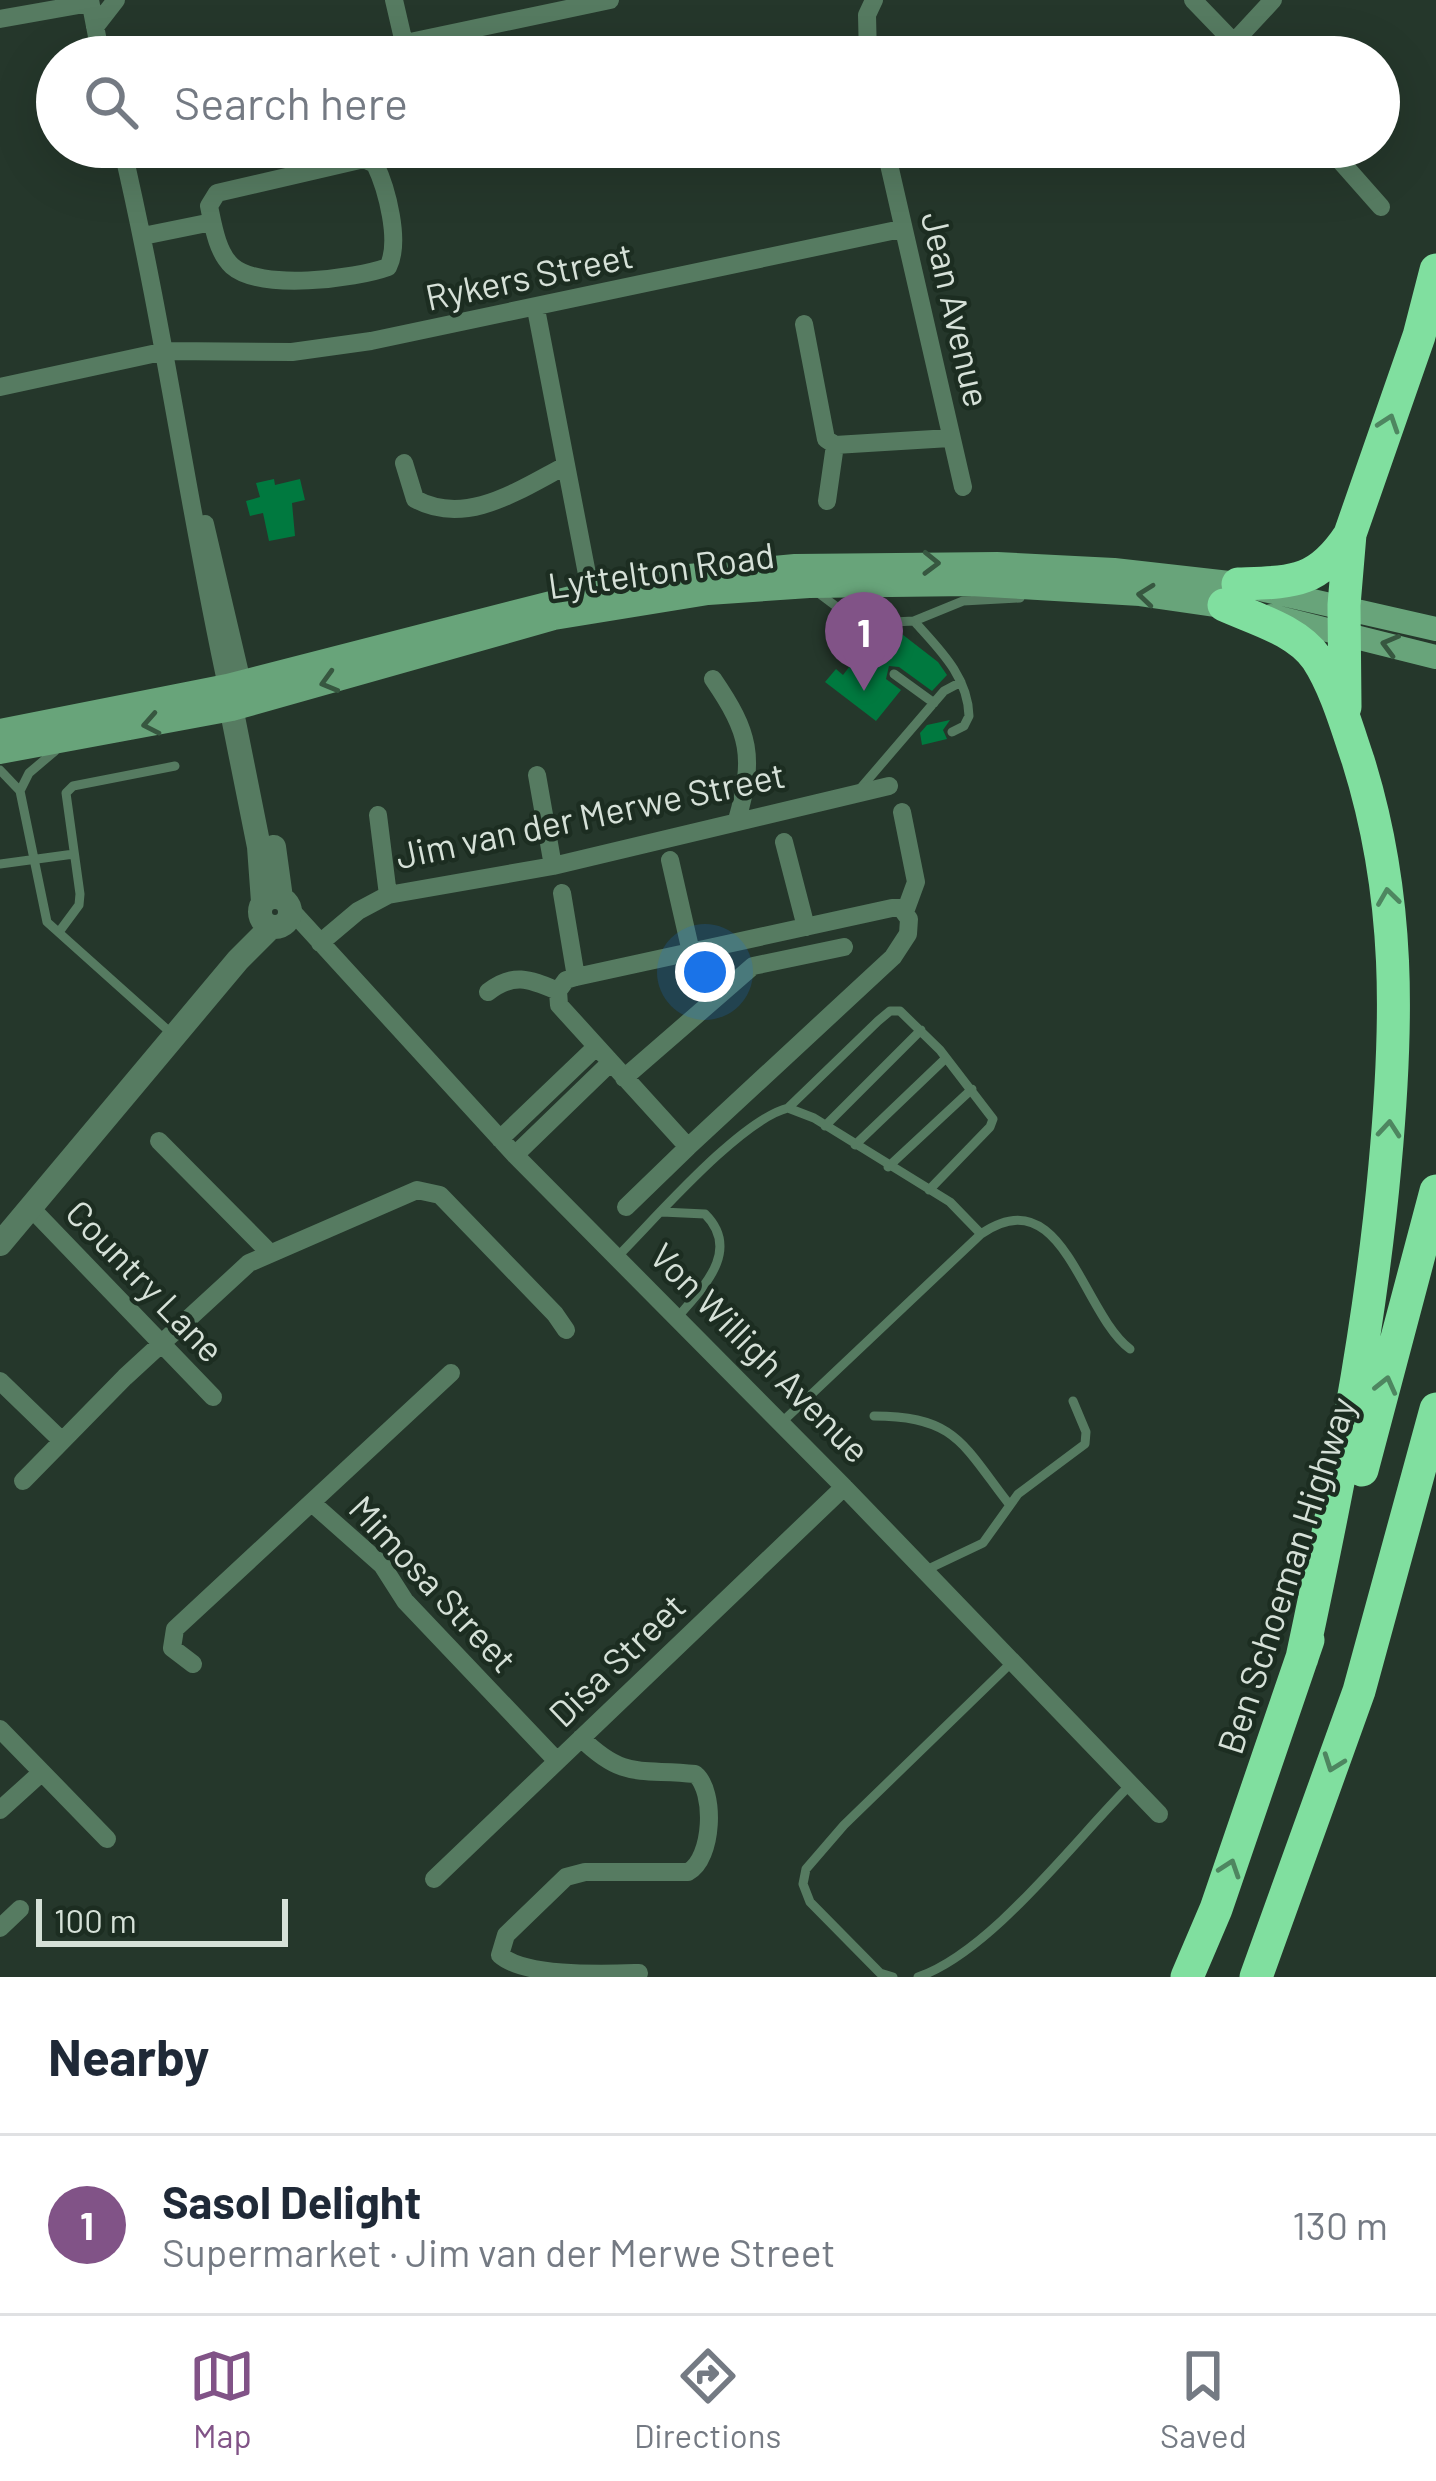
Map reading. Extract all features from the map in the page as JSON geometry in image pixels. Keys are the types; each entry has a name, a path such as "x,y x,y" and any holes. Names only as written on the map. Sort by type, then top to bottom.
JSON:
{"highway":[{"path":"1231,594 1303,578 1332,561 1350,534 1419,336 1436,270"},
{"path":"1347,727 1344,619 1350,534"},
{"path":"1231,594 1299,640 1317,660 1347,727 1381,850 1395,951 1397,1013 1378,1244 1356,1398 1302,1658"},
{"name":"Ben Schoeman Highway","path":"1187,1977 1216,1909 1375,1429 1436,1191"},
{"path":"1359,1691 1436,1408"},
{"path":"1256,1977 1359,1691 1436,1444"}],"main road":[{"name":"Lyttelton Road","path":"0,752 70,740 689,576 903,563 1114,570 1344,619"},
{"name":"Lyttelton Road","path":"592,601 809,586 971,584 1231,594"},
{"path":"1344,619 1436,628"},
{"path":"1344,619 1436,657"},
{"name":"Lyttelton Road","path":"0,731 237,696"}],"street":[{"path":"94,27 116,0"},
{"path":"394,0 402,36"},
{"path":"438,36 610,0"},
{"path":"868,36 867,15 874,0"},
{"path":"1193,0 1228,36"},
{"path":"1249,36 1273,0"},
{"path":"0,19 90,1 96,36"},
{"path":"0,1244 275,913 259,847 237,696 201,565 166,351 127,168"},
{"path":"323,168 224,190 209,206 223,256 238,271 284,281 372,273 388,267 394,249 377,168"},
{"name":"Jean Avenue","path":"889,168 963,487"},
{"path":"1347,168 1382,206"},
{"path":"143,236 212,222"},
{"name":"Rykers Street","path":"0,387 166,351 292,352 371,341 901,229"},
{"path":"536,309 592,601"},
{"path":"804,324 826,439 836,445 950,438"},
{"path":"827,501 836,445"},
{"path":"404,463 415,499 436,511 464,510 504,498 566,466"},
{"path":"713,679 736,712 746,739 748,777 737,820"},
{"path":"537,776 553,866"},
{"name":"Jim van der Merwe Street","path":"317,940 388,895 553,866 890,786"},
{"path":"902,812 916,882 905,912"},
{"path":"378,815 388,895"},
{"path":"784,842 806,927"},
{"path":"670,860 691,952"},
{"path":"562,893 576,977"},
{"path":"626,1207 893,957 908,934 905,912 892,908 566,980 558,991 559,1005 688,1147"},
{"name":"Von Willigh Avenue","path":"275,913 317,940 500,1139 1159,1814"},
{"path":"624,1078 753,966 844,946"},
{"path":"488,992 502,981 524,977 558,991"},
{"path":"500,1139 596,1047"},
{"path":"515,1154 610,1063"},
{"path":"159,1141 269,1252"},
{"path":"23,1481 236,1274 269,1252 402,1196 429,1190 452,1206 566,1330"},
{"name":"Country Lane","path":"31,1208 213,1397"},
{"path":"193,1664 172,1648 175,1629 451,1373"},
{"path":"0,1381 61,1440"},
{"name":"Disa Street","path":"434,1879 844,1487"},
{"name":"Mimosa Street","path":"312,1503 382,1565 405,1601 557,1761"},
{"path":"0,1729 107,1839"},
{"path":"581,1738 602,1759 621,1768 695,1774 703,1779 708,1799 706,1854 688,1872 585,1872 566,1877 506,1935 500,1955 516,1968 542,1975 639,1973"},
{"path":"0,1810 42,1772"},
{"path":"0,1928 20,1909"}],"lane":[{"path":"809,586 849,616 865,622 914,622 963,601 1085,590"},
{"path":"865,622 864,640 871,658"},
{"path":"914,622 954,667 961,682 969,716 964,726 952,732"},
{"path":"894,674 934,703"},
{"path":"858,793 934,703 961,682"},
{"path":"902,741 921,739"},
{"path":"20,791 38,763 70,740"},
{"path":"59,932 79,904 65,801 73,786 175,766"},
{"path":"0,770 20,791 47,922 175,1036"},
{"path":"0,863 74,854"},
{"path":"617,1257 767,1115 788,1108 890,1011 900,1011 921,1030 992,1113 991,1127 928,1190"},
{"path":"825,1126 921,1030"},
{"path":"855,1145 946,1058"},
{"path":"888,1167 972,1089"},
{"path":"788,1108 950,1202 981,1234"},
{"path":"662,1212 705,1214 722,1242 717,1267 677,1318"},
{"path":"781,1423 981,1234 1012,1219 1033,1222 1057,1240 1115,1339 1130,1349"},
{"path":"925,1570 983,1544 1009,1504 1033,1479 1085,1444 1086,1432 1073,1401"},
{"path":"874,1416 926,1419 951,1431 1009,1504"},
{"path":"893,1977 880,1973 810,1902 803,1884 806,1869 844,1825 1012,1662"},
{"path":"918,1977 942,1969 994,1927 1131,1785"}],"building":[{"path":"274,479 275,485 300,479 305,500 292,503 295,536 269,541 263,513 250,516 246,501 260,497 256,483"},
{"path":"898,631 938,662 947,675 932,691 899,667 889,666 886,679 901,690 876,721 825,682 836,669 843,675 862,658 866,666 875,666 880,658 874,642 883,632"},
{"path":"950,720 943,730 947,739 922,745 920,733 927,725"}],"place":[{"name":"Sasol Delight","path":"864,691"}]}
